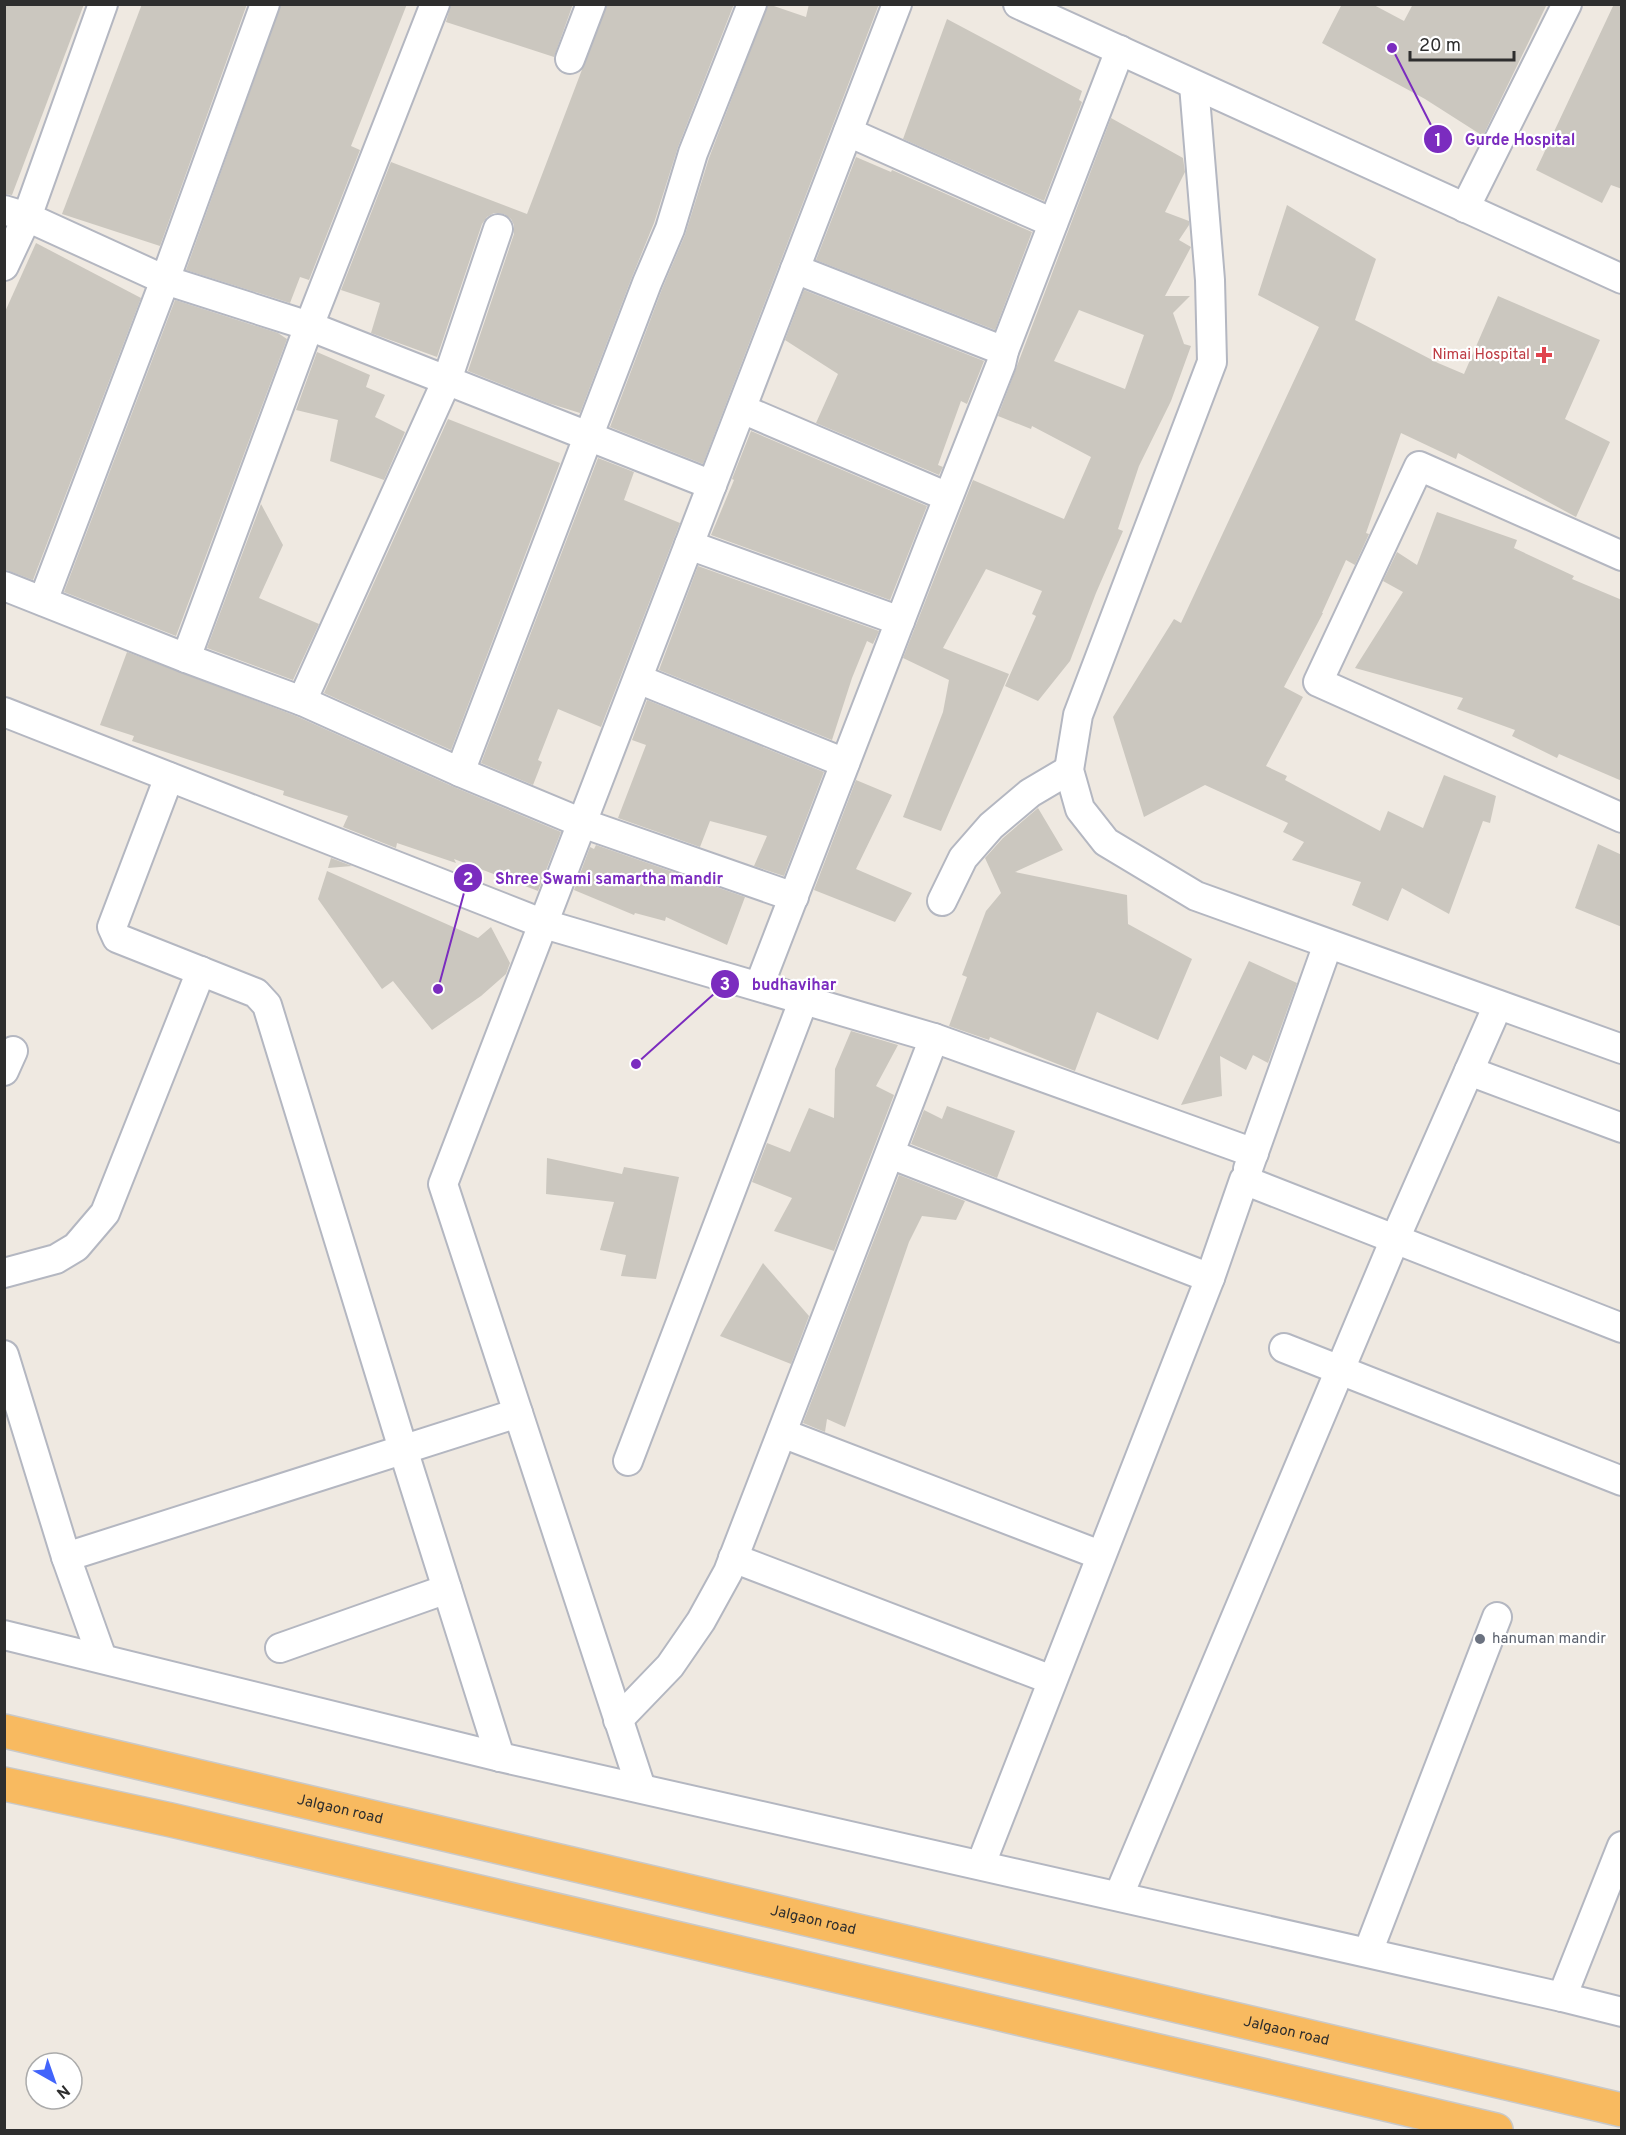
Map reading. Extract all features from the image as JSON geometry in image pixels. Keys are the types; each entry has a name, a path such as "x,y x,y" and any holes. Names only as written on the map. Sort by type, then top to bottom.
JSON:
{"highway":[{"name":"Jalgaon road","path":"4,1731 1622,2110"},
{"path":"4,1784 171,1820 1496,2130"}],"street":[{"path":"4,266 16,214 104,4"},
{"path":"43,601 165,280 265,4"},
{"path":"186,658 309,326 435,4"},
{"path":"570,59 591,4"},
{"path":"460,772 588,436 670,229 693,153 752,4"},
{"path":"641,1788 443,1184 897,4"},
{"path":"1465,208 1567,4"},
{"path":"1031,7 1120,51 1622,279"},
{"path":"759,986 1120,51"},
{"path":"1194,85 1210,280 1212,362 1078,715 1069,770 1080,809 1106,842 1196,896 1622,1049"},
{"path":"848,132 1053,223"},
{"path":"16,214 165,280 309,326 712,485"},
{"path":"302,701 447,380 498,229"},
{"path":"795,268 1004,351"},
{"path":"742,409 948,496"},
{"path":"1622,556 1419,466 1318,682 1622,818"},
{"path":"689,545 900,621"},
{"path":"4,586 302,701 460,772 582,823 794,897"},
{"path":"638,679 845,763"},
{"path":"4,712 544,924 934,1038 1254,1153"},
{"path":"942,901 963,858 992,826 1030,792 1069,770"},
{"path":"169,777 112,927 117,938 256,993 267,1005 500,1757"},
{"path":"981,1864 1210,1278 1328,944"},
{"path":"4,1273 56,1259 76,1247 105,1213 201,971"},
{"path":"628,1461 804,999"},
{"path":"1119,1895 1395,1239 1498,1005"},
{"path":"618,1720 670,1666 701,1621 728,1572 934,1038"},
{"path":"1469,1071 1622,1128"},
{"path":"890,1154 1210,1278"},
{"path":"1244,1180 1622,1328"},
{"path":"1284,1348 1622,1481"},
{"path":"4,1355 66,1557 102,1658"},
{"path":"66,1557 518,1413"},
{"path":"782,1433 1100,1556"},
{"path":"733,1558 1052,1680"},
{"path":"280,1648 447,1589"},
{"path":"1368,1952 1497,1617"},
{"path":"4,1635 500,1757 1119,1895 1622,2012"},
{"path":"1562,1997 1622,1846"}],"building":[{"path":"4,4 84,4 12,195 4,194"},
{"path":"142,4 247,4 160,246 62,214"},
{"path":"281,4 407,4 351,146 360,150 309,280 300,277 290,303 186,270"},
{"path":"451,4 573,4 554,57 446,22"},
{"path":"607,4 734,4 678,147 654,223 580,413 548,403 468,371 514,234 511,219 504,214 494,213 482,224 437,357 371,333 380,303 341,290 391,162 527,214"},
{"path":"768,4 806,17 809,4 879,4 703,464 610,427 685,235 709,158"},
{"path":"1342,4 1372,4 1404,21 1413,4 1547,4 1483,136 1425,99 1322,43"},
{"path":"1614,4 1622,4 1622,189 1611,185 1602,203 1536,170"},
{"path":"947,19 1082,91 1079,100 1082,102 1044,201 903,139"},
{"path":"1111,118 1183,158 1185,172 1165,212 1189,221 1189,225 1179,240 1191,247 1165,296 1190,296 1173,313 1184,344 1191,346 1171,401 1139,466 1118,529 1123,531 1070,661 1038,701 1005,686 1036,616 1032,614 1042,591 986,569 943,648 1009,674 941,831 903,817 943,712 949,680 903,658 973,480 1064,519 1091,457 1032,426 1031,429 998,416","holes":["1079,310 1144,335 1125,389 1054,361"]},
{"path":"856,157 891,172 892,170 1032,232 995,330 816,260"},
{"path":"1287,205 1376,259 1355,320 1438,363 1464,374 1498,296 1600,340 1565,419 1610,442 1576,517 1458,453 1456,459 1401,433 1366,533 1369,534 1355,565 1346,560 1323,613 1284,687 1303,697 1266,766 1287,776 1285,780 1380,831 1388,811 1423,828 1444,775 1496,796 1490,823 1483,821 1449,914 1402,888 1388,921 1352,905 1361,882 1292,860 1304,842 1283,832 1288,823 1205,785 1144,817 1113,717 1174,619 1181,623 1319,327 1258,295"},
{"path":"36,243 141,298 33,580 4,569 4,314"},
{"path":"804,290 984,361 967,404 961,401 938,465 943,467 939,475 816,423 838,374 785,340"},
{"path":"175,300 278,333 287,339 176,636 64,592"},
{"path":"317,352 370,375 366,387 385,395 375,417 405,432 384,480 330,461 338,420 296,410"},
{"path":"448,419 560,463 451,750 324,693"},
{"path":"751,431 927,506 890,600 711,535"},
{"path":"598,458 634,472 624,500 680,523 601,727 558,709 538,760 542,762 533,785 481,763"},
{"path":"261,504 283,545 259,598 319,624 293,680 207,648"},
{"path":"1437,512 1517,540 1514,548 1574,576 1572,579 1622,600 1622,781 1559,754 1557,758 1512,736 1515,730 1457,709 1463,698 1355,668 1403,592 1383,581 1397,552 1417,565"},
{"path":"698,566 879,631 873,644 867,641 852,678 832,740 659,670"},
{"path":"127,652 296,716 561,832 538,891 454,859 456,863 397,843 396,848 343,827 348,816 283,795 284,791 132,741 134,736 100,725"},
{"path":"647,700 824,772 784,876 754,866 767,836 710,821 700,847 618,818 646,745 632,740"},
{"path":"856,780 892,795 856,869 912,893 895,922 814,890"},
{"path":"1038,808 1063,850 1015,872 1127,895 1128,924 1192,959 1158,1040 1097,1012 1075,1071 990,1037 989,1040 949,1026 967,977 962,975 986,911 1001,893 985,858 1003,838"},
{"path":"1598,844 1622,855 1622,927 1575,908"},
{"path":"596,845 745,897 727,945 666,917 665,921 635,913 634,915 574,890 590,847 594,849"},
{"path":"331,858 352,866 328,868"},
{"path":"327,871 478,938 491,927 510,963 506,974 481,996 432,1030 393,981 382,989 318,899"},
{"path":"1249,961 1297,983 1268,1063 1253,1055 1246,1070 1220,1056 1222,1096 1181,1105"},
{"path":"851,1031 898,1045 876,1086 894,1095 834,1251 774,1231 792,1198 752,1182 767,1143 790,1152 809,1108 834,1118 835,1069"},
{"path":"947,1106 1015,1131 997,1178 911,1144 924,1110 942,1119"},
{"path":"547,1158 622,1174 624,1167 679,1177 656,1279 621,1276 626,1255 600,1250 614,1202 546,1194"},
{"path":"899,1175 965,1201 956,1220 922,1216 909,1242 845,1427 827,1419 825,1432 803,1423"},
{"path":"763,1263 809,1316 791,1364 720,1336"}],"place":[{"name":"Gurde Hospital","path":"1392,48"},
{"name":"Nimai Hospital","path":"1544,355"},
{"name":"Shree Swami samartha mandir","path":"438,989"},
{"name":"budhavihar","path":"636,1064"},
{"name":"hanuman mandir","path":"1480,1639"}]}
